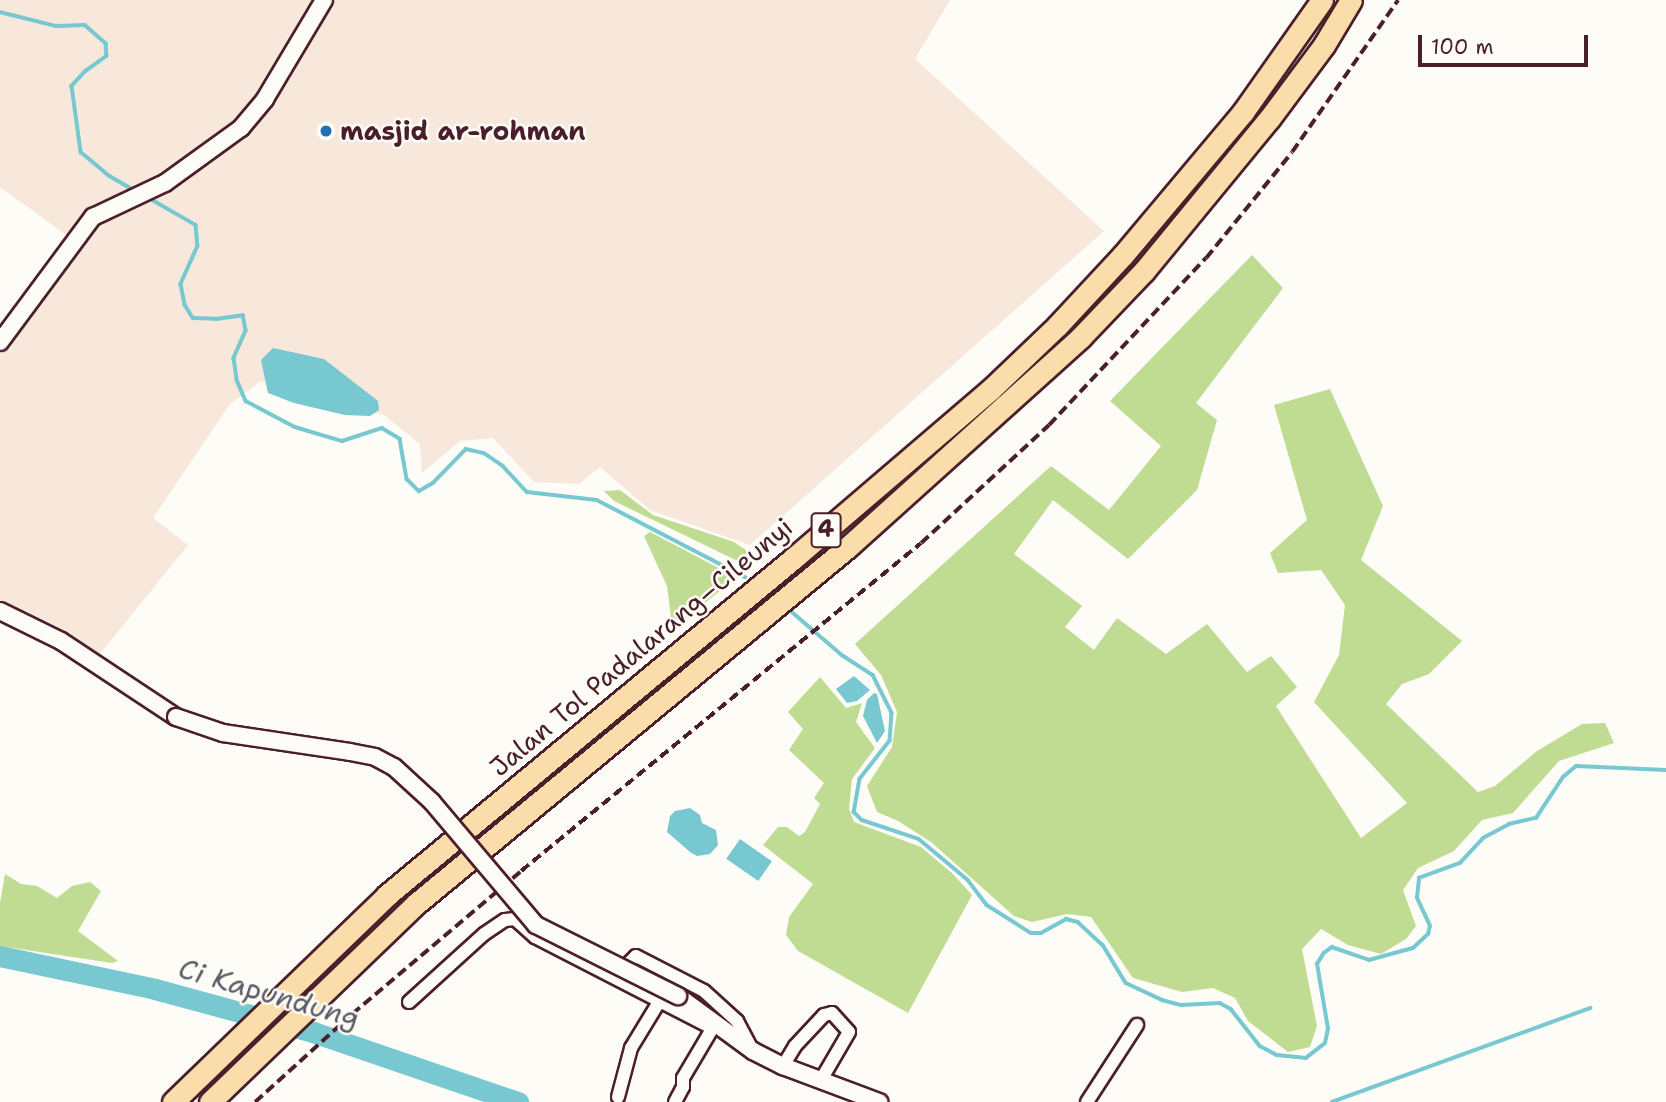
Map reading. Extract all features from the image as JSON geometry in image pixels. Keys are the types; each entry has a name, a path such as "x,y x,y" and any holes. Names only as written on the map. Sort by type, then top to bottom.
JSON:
{"highway":[{"name":"Jalan Tol Padalarang–Cileunyi","path":"173,1102 271,1004 387,895 795,557 990,390 1057,326 1123,256 1243,112 1322,0"},
{"name":"Jalan Tol Padalarang–Cileunyi","path":"209,1102 417,903 849,546 1081,337 1144,271 1269,119 1324,44 1351,0"}],"street":[{"path":"0,342 93,217 144,195 241,128 265,99 324,0"},
{"path":"0,611 61,641 176,717 223,733 375,757 394,767 432,802 536,925 678,996 702,1011 746,1047"},
{"path":"409,1002 484,934 505,920 515,919 535,937 783,1066 879,1102"},
{"path":"615,978 628,960 636,956 704,991 737,1021 746,1047"},
{"path":"618,1097 631,1048 659,1002"},
{"path":"783,1066 794,1046 824,1015 832,1013 849,1032 821,1080"},
{"path":"1087,1102 1137,1025"},
{"path":"675,1102 683,1087 682,1078 712,1029"}],"shaded area":[{"path":"0,0 950,0 915,59 1104,231 750,545 650,510 600,467 579,484 534,482 493,438 460,441 422,473 420,444 384,415 322,406 261,381 230,404 153,518 188,545 95,660 0,601 0,332 69,237 0,187"}],"green space":[{"path":"1252,255 1283,288 1196,403 1217,420 1197,490 1128,559 1053,500 1014,554 1082,606 1065,627 1094,650 1117,618 1166,654 1207,624 1247,672 1271,656 1297,687 1276,706 1361,838 1407,803 1314,702 1339,655 1345,605 1321,570 1278,573 1270,553 1307,520 1274,405 1330,389 1383,506 1361,560 1462,641 1429,674 1402,684 1386,704 1478,792 1495,786 1537,751 1582,724 1605,723 1614,743 1559,761 1513,813 1482,820 1454,851 1418,868 1403,890 1416,926 1406,939 1381,954 1348,945 1321,929 1302,949 1317,1026 1310,1047 1288,1052 1248,1021 1235,998 1213,988 1182,992 1133,978 1091,917 1067,914 1032,922 1014,916 931,842 898,821 877,812 867,786 892,747 897,712 881,675 855,644 1051,466 1109,510 1161,446 1110,401"},
{"path":"620,490 653,515 734,542 746,550 752,568 614,501 604,491"},
{"path":"650,532 732,575 732,581 679,624 672,625 667,586 644,536"},
{"path":"820,677 846,708 862,703 856,722 875,748 852,779 849,809 854,822 921,847 953,874 972,895 908,1013 798,951 786,935 789,917 813,884 763,845 778,827 787,827 799,836 805,832 820,804 814,798 824,783 789,750 803,729 788,712"},
{"path":"5,874 21,884 37,886 57,898 72,886 90,882 101,891 78,931 118,961 112,963 0,946 0,903"}],"water":[{"path":"273,348 324,359 378,401 379,410 370,416 345,415 294,403 268,393 261,360"},
{"path":"854,676 870,690 857,701 847,703 836,689"},
{"path":"874,693 877,694 885,731 877,743 863,716 867,700"},
{"path":"690,808 700,815 702,823 716,830 718,845 710,854 697,856 667,832 670,816 675,811"},
{"path":"740,839 772,861 758,881 726,859"}],"waterway":[{"path":"0,12 56,26 85,25 106,43 107,56 86,71 72,86 81,152 108,175 136,191"},
{"path":"149,198 196,225 198,246 181,284 185,305 193,318 216,319 243,315 246,331 234,358 237,380 246,401 295,427 342,441 382,428 400,439 407,479 419,491 433,483 466,449 484,453 502,465 527,492 597,500 745,577"},
{"path":"791,611 842,655 873,675 892,713 890,741 860,779 854,812 862,820 919,839 968,880 987,905 1031,933 1041,933 1066,919 1078,922 1103,945 1126,983 1162,1000 1181,1005 1220,1003 1231,1009 1260,1046 1277,1055 1306,1058 1325,1043 1328,1029 1317,964 1324,953 1332,947 1369,960 1413,948 1428,934 1430,926 1417,898 1419,878 1460,863 1483,838 1509,824 1536,818 1563,777 1576,766 1666,770"},
{"name":"Ci Kapundung","path":"0,956 155,989 313,1032 518,1102"},
{"path":"1332,1102 1590,1008"}],"railway":[{"path":"255,1102 352,1014 521,871 921,543 1049,425 1206,258 1292,152 1398,0"}],"place":[{"name":"masjid ar-rohman","path":"326,131"}]}
